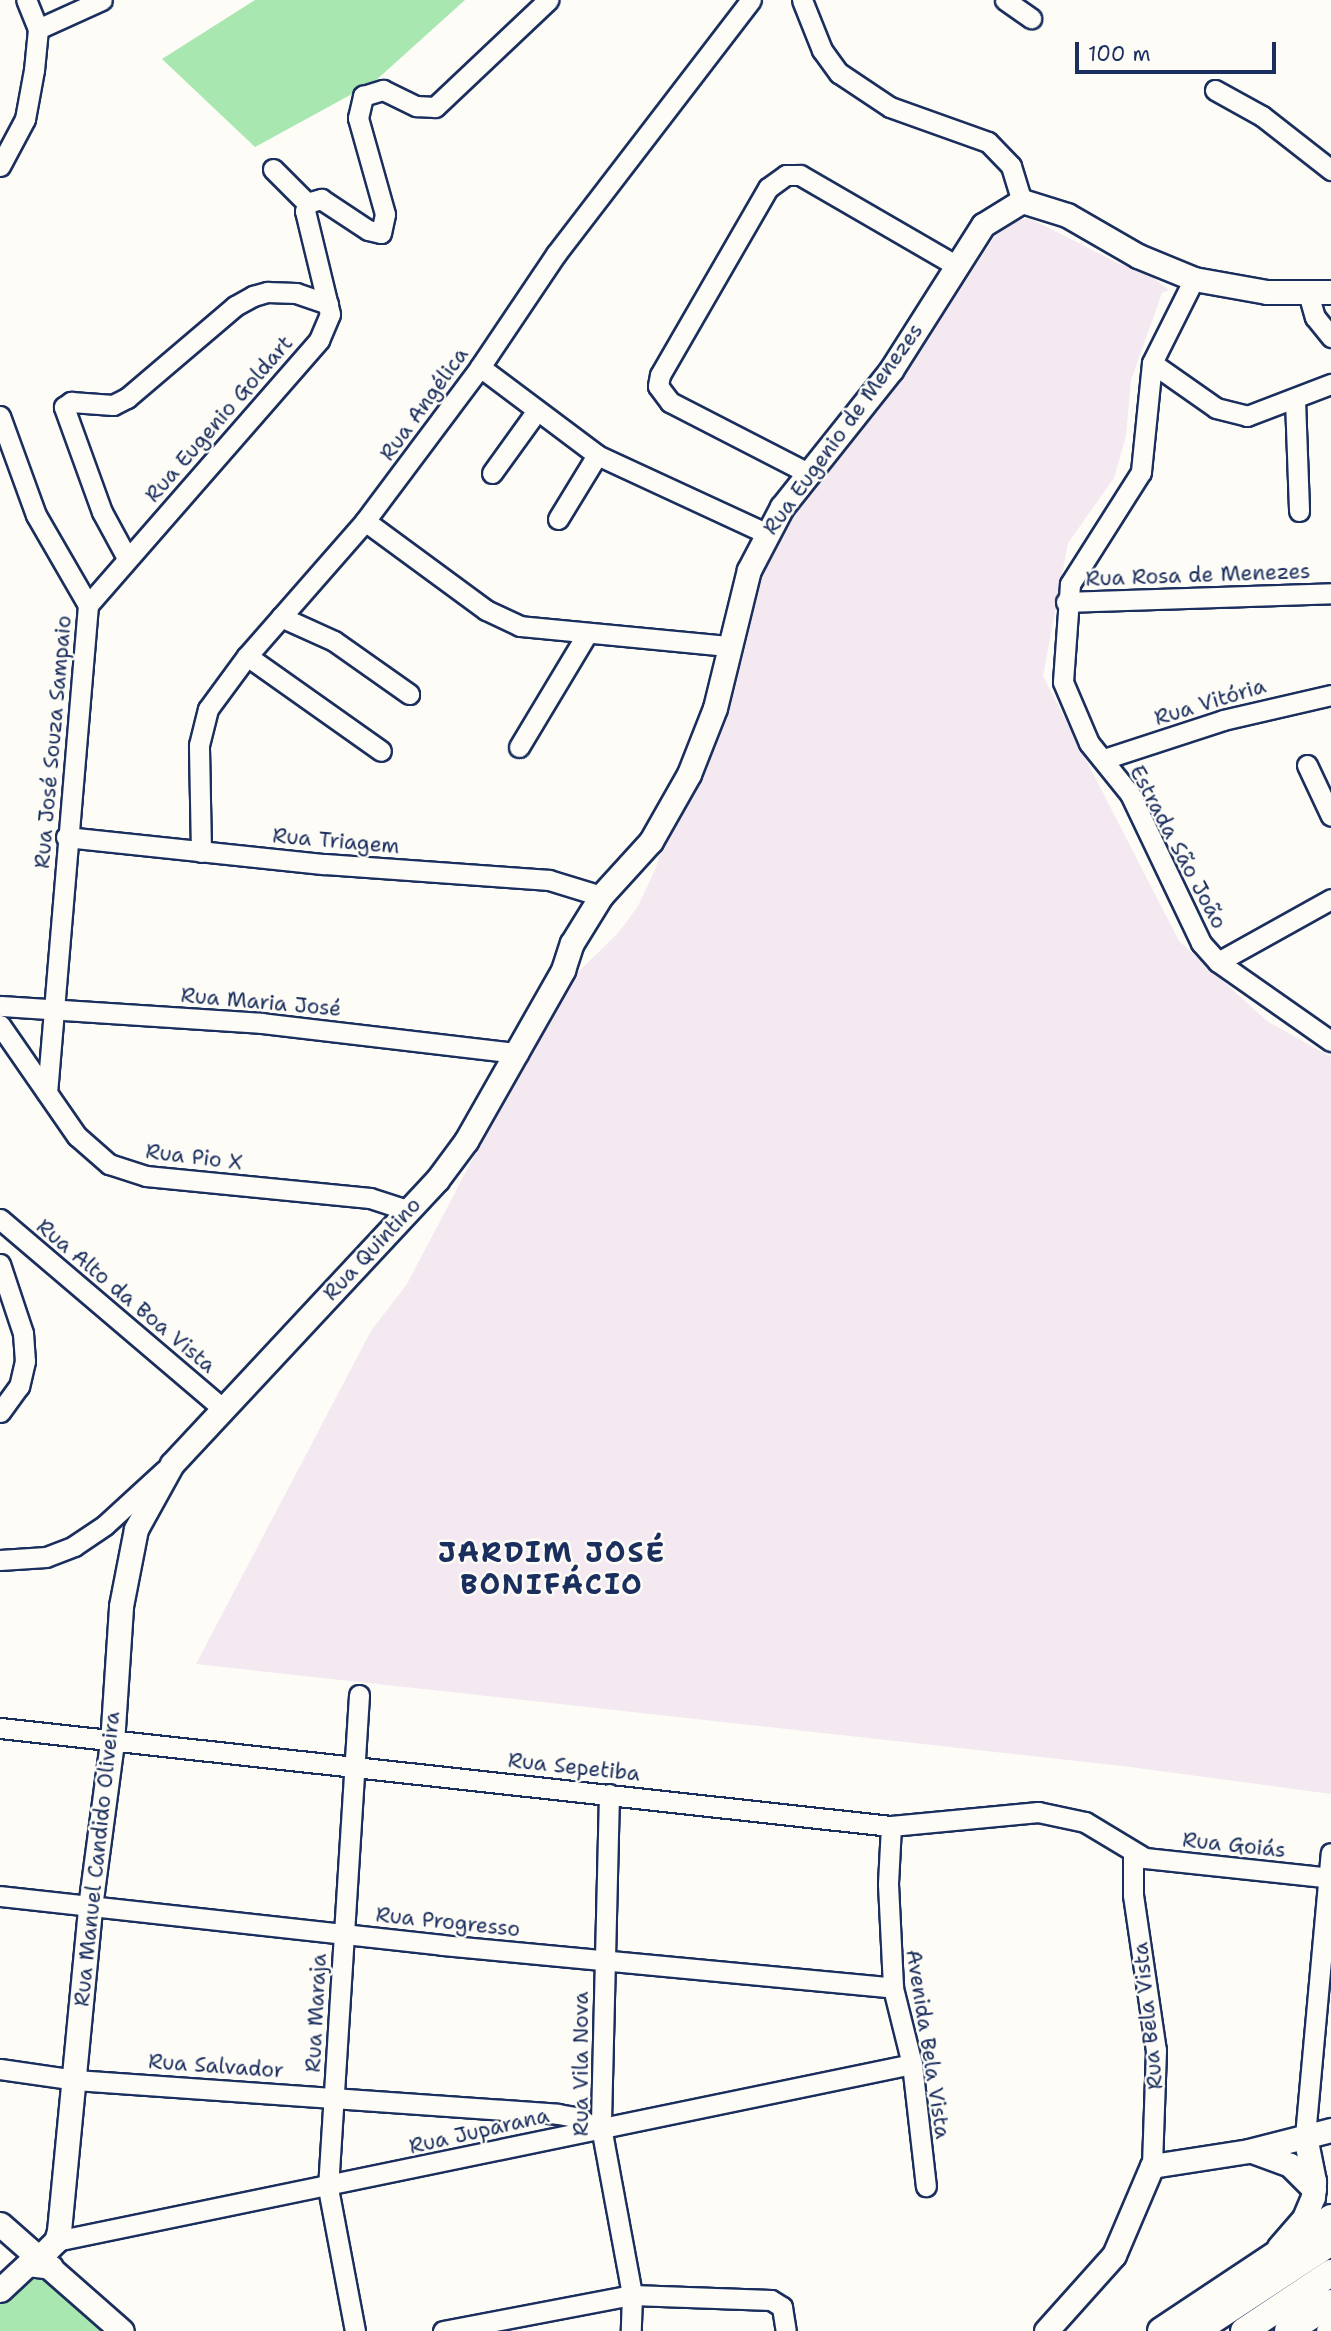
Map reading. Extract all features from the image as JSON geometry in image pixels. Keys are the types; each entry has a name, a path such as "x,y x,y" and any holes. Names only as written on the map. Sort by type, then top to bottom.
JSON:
{"highway":[{"path":"1161,2331 1331,2218"},
{"path":"1196,2331 1331,2242"},
{"path":"1244,2331 1331,2273"},
{"path":"1288,2331 1331,2303"}],"main road":[{"name":"Rua Eugenio de Menezes","path":"650,841 704,740 726,646 749,570 766,533 806,472 891,370 955,265 983,226 1022,201"},
{"path":"1022,201 1067,215 1138,256 1194,279 1230,289 1331,292"},
{"name":"Rua Quintino","path":"172,1464 408,1210 466,1141 518,1053 572,943 601,897 650,841"},
{"name":"Rua Manuel Candido Oliveira","path":"49,2255 75,2080 90,1907 111,1743 127,1563 150,1497 172,1464"},
{"path":"1046,2331 1114,2255 1152,2166 1249,2151 1331,2130"},
{"path":"1251,2272 1304,2218 1314,2189 1305,2136"},
{"path":"1249,2151 1290,2165 1314,2189"},
{"path":"1,2225 49,2255 122,2331"},
{"path":"1,2225 9,2263 3,2286"},
{"path":"3,2286 28,2264 49,2255"}],"street":[{"path":"0,166 25,119 38,29 26,0"},
{"path":"38,29 102,0"},
{"path":"273,169 307,203 321,199 368,230 381,233 385,214 358,118 363,96 383,90 416,106 435,107 548,0"},
{"name":"Rua Angélica","path":"201,852 201,726 208,709 247,656 365,521 480,367 556,254 751,0"},
{"path":"802,0 822,50 839,73 890,107 988,142 1011,166 1022,201"},
{"path":"1005,0 1031,18"},
{"path":"1215,90 1262,116 1331,170"},
{"path":"806,472 670,402 658,386 660,375 768,188 786,174 800,175 955,265"},
{"name":"Rua Eugenio Goldart","path":"88,604 319,340 330,314 305,211 307,203"},
{"name":"Estrada São João","path":"1194,279 1152,363 1141,472 1077,569 1066,602 1063,681 1078,721 1129,794 1201,943 1218,962 1331,1041"},
{"path":"127,558 102,512 64,407 71,402 113,405 127,398 235,306 253,296 267,292 296,293 328,304"},
{"path":"1308,293 1315,317 1331,337"},
{"path":"1152,363 1197,396 1231,414 1263,413 1331,384"},
{"path":"480,367 536,412 597,455 766,533"},
{"path":"1295,400 1299,511"},
{"path":"492,473 536,412"},
{"name":"Rua José Souza Sampaio","path":"0,416 36,515 88,604 66,837 47,1092"},
{"path":"558,519 597,455"},
{"path":"365,521 502,620 539,631 726,646"},
{"name":"Rua Rosa de Menezes","path":"1066,602 1331,593"},
{"path":"281,617 334,640 409,694"},
{"path":"519,747 587,634"},
{"path":"247,656 381,751"},
{"name":"Rua Vitória","path":"1104,760 1223,720 1331,695"},
{"path":"1307,765 1331,816"},
{"name":"Rua Triagem","path":"66,837 201,852 549,880 601,897"},
{"path":"1218,962 1331,899"},
{"name":"Rua Maria José","path":"0,1006 261,1023 518,1053"},
{"name":"Rua Pio X","path":"0,1025 92,1153 127,1172 370,1199 408,1210"},
{"name":"Rua Alto da Boa Vista","path":"0,1219 222,1408"},
{"path":"0,1264 23,1333 24,1361 19,1386 0,1412"},
{"name":"Rua Quintino","path":"0,1560 46,1558 74,1546 105,1525 172,1464"},
{"name":"Rua Maraja","path":"355,2331 328,2188 359,1695"},
{"name":"Rua Sepetiba","path":"0,1728 111,1743 891,1826 1038,1812 1085,1822 1133,1852"},
{"name":"Rua Vila Nova","path":"609,1794 597,2128 632,2295 631,2331"},
{"name":"Avenida Bela Vista","path":"891,1826 888,1884 893,1987 912,2064 926,2186"},
{"name":"Rua Goiás","path":"1133,1852 1162,1861 1330,1878"},
{"name":"Rua Bela Vista","path":"1133,1852 1133,1895 1156,2050 1152,2166"},
{"path":"1305,2136 1331,1853"},
{"name":"Rua Progresso","path":"0,1896 605,1961 893,1987"},
{"name":"Rua Juparana","path":"49,2255 328,2188 597,2128 912,2064"},
{"name":"Rua Salvador","path":"0,2068 75,2080 335,2096 572,2115 597,2128"},
{"path":"443,2331 632,2295 682,2300 762,2300 782,2307 786,2331"},
{"path":"1326,2331 1331,2326"}],"shaded area":[{"path":"1029,218 1122,265 1138,266 1169,290 1162,293 1131,380 1126,436 1114,478 1068,543 1043,676 1179,941 1267,1021 1331,1057 1331,1794 1123,1766 196,1664 371,1331 407,1284 563,987 619,932 638,906 656,868 664,836 721,731 750,594 777,534 807,488 904,375 1003,224"}],"green space":[{"path":"255,0 465,0 374,82 255,147 162,59"},
{"path":"28,2259 108,2331 0,2331 0,2300"}],"district":[{"name":"JARDIM JOSÉ BONIFÁCIO","path":"552,1568"}]}
